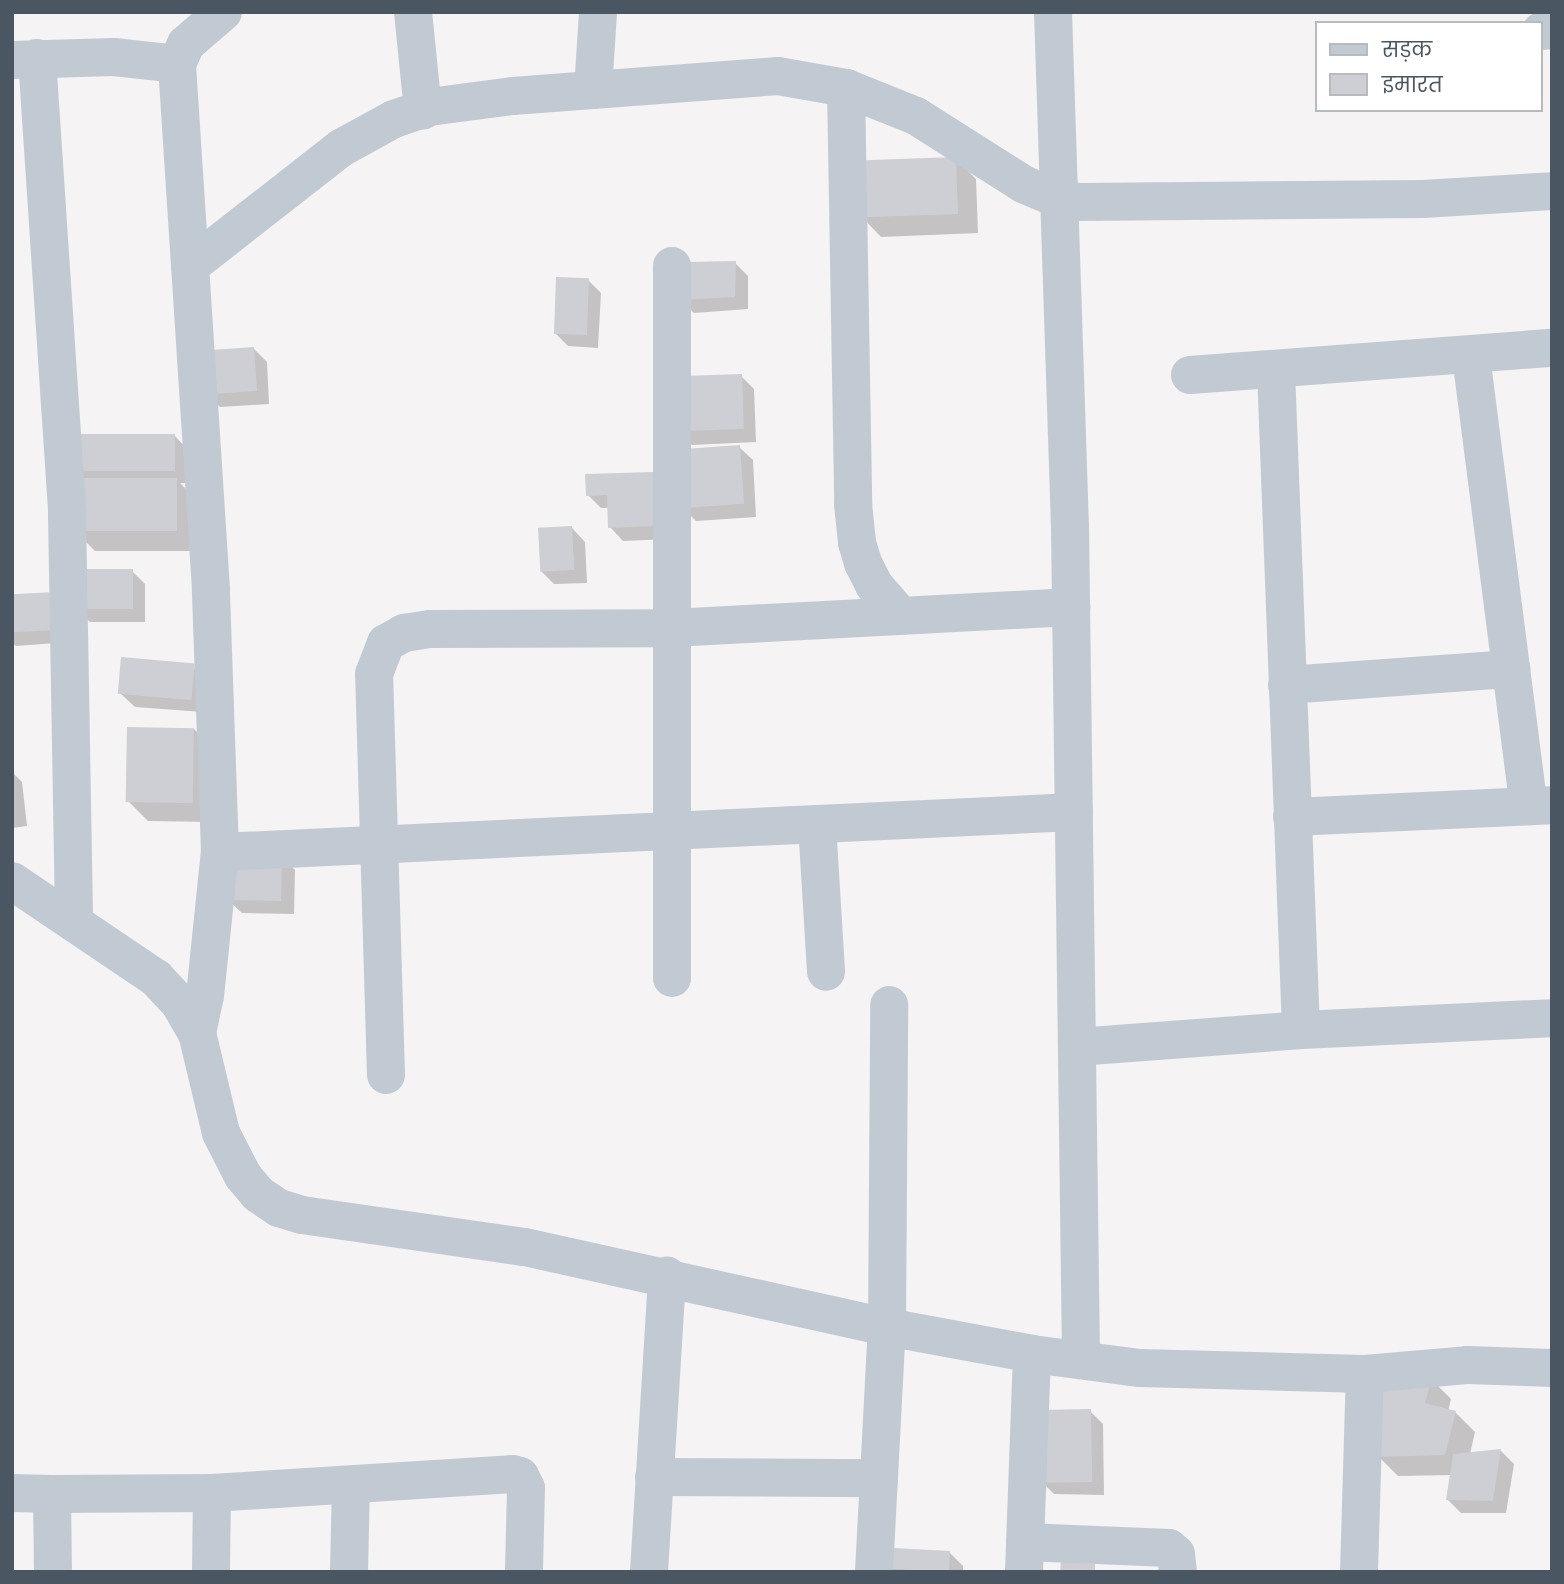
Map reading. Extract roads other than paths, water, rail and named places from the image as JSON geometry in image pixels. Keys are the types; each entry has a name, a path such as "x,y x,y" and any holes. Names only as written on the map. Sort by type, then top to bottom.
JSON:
{"street":[{"path":"197,1033 205,996 220,852 211,589 177,64 186,44 223,12"},
{"path":"413,12 423,110"},
{"path":"593,90 598,12"},
{"path":"1053,12 1071,607 1081,1360"},
{"path":"74,922 67,515 24,59 114,57 177,64"},
{"path":"190,266 341,148 394,120 423,110 513,96 778,76 846,88 916,116 1023,184 1058,199 1079,202 1423,199 1552,191"},
{"path":"846,88 853,504 857,543 863,563 874,584 901,616"},
{"path":"672,266 673,978"},
{"path":"1190,375 1552,348"},
{"path":"1292,817 1541,805 1511,669 1471,356"},
{"path":"1276,370 1301,1030"},
{"path":"386,1075 374,674 386,643 404,633 430,629 671,628 1071,607"},
{"path":"1287,685 1511,669"},
{"path":"220,852 1074,812"},
{"path":"817,824 826,972"},
{"path":"16,894 74,922 156,978 180,1004 197,1033 221,1133 243,1175 258,1194 279,1208 302,1215 525,1247 667,1276 887,1327 1032,1354 1140,1368 1365,1374 1467,1365 1552,1368"},
{"path":"874,1572 887,1327 889,1005"},
{"path":"1077,1047 1301,1030 1552,1018"},
{"path":"649,1572 667,1276"},
{"path":"1032,1354 1025,1557 1169,1548 1176,1554 1178,1572"},
{"path":"1359,1572 1365,1374"},
{"path":"12,1493 212,1493 520,1476 527,1496 524,1572"},
{"path":"654,1476 879,1478"},
{"path":"349,1572 351,1485"},
{"path":"211,1572 212,1493"},
{"path":"52,1494 53,1572"}]}
